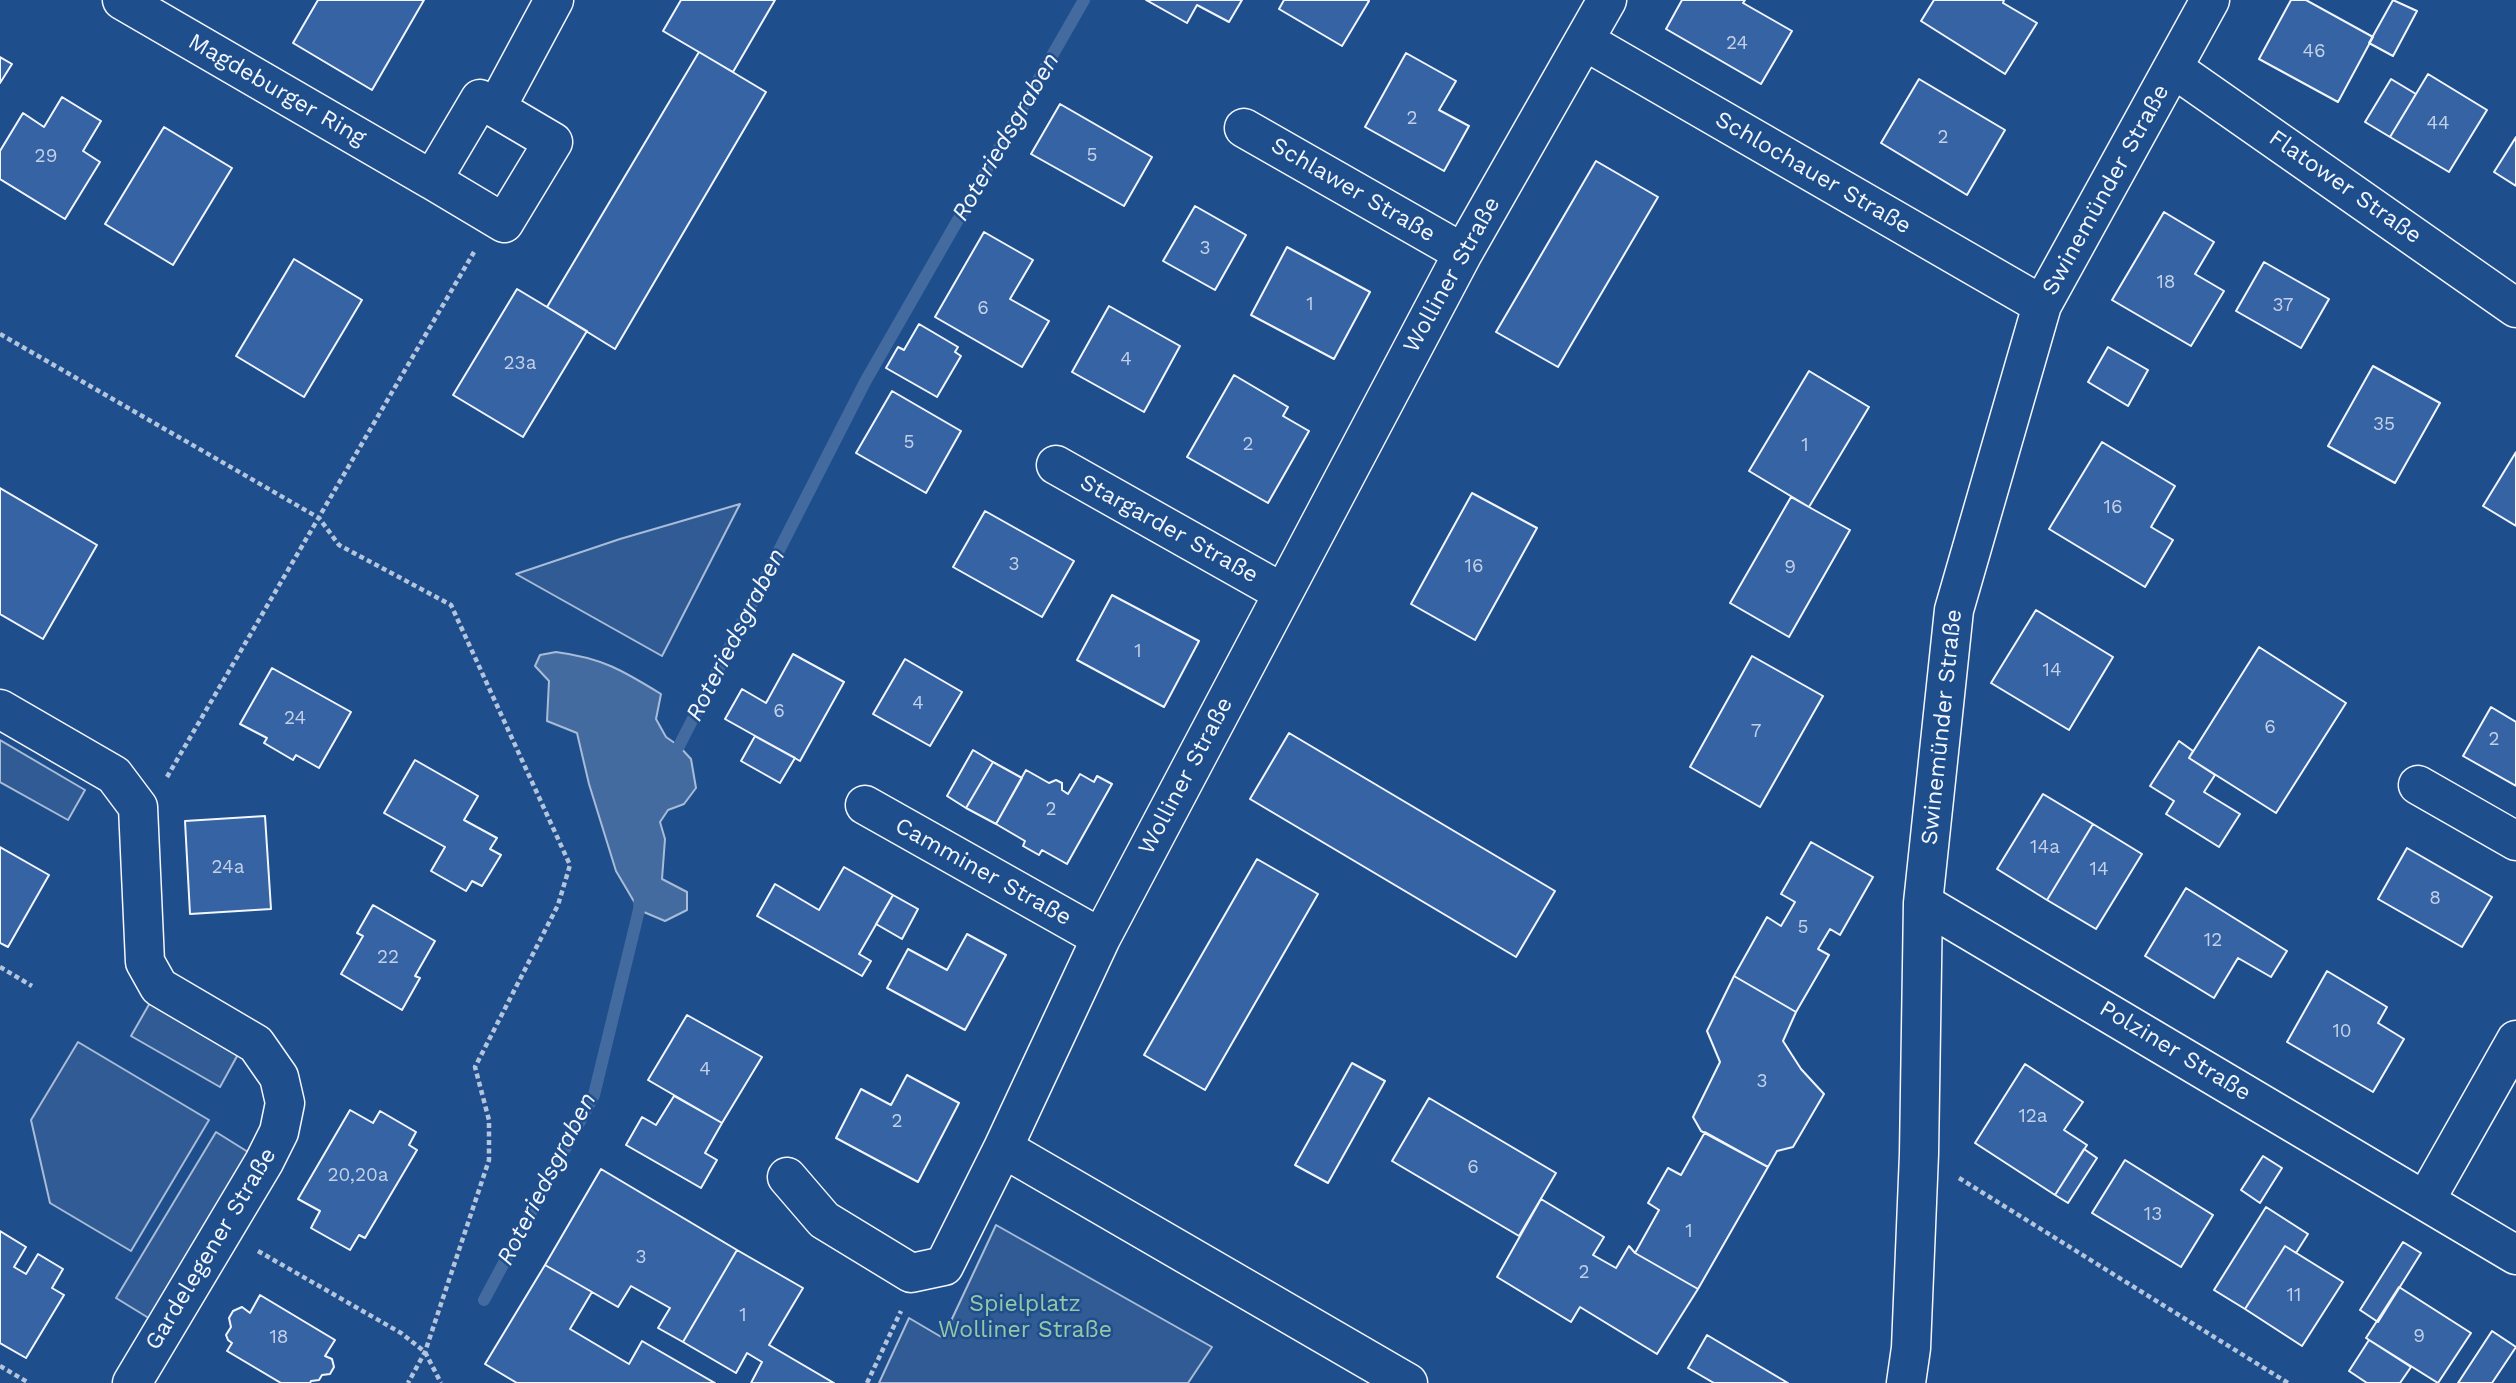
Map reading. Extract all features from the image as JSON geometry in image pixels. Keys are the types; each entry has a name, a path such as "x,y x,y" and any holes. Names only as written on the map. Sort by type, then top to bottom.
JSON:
{"street":[{"name":"Magdeburger Ring","path":"122,0 494,217"},
{"path":"496,108 554,0"},
{"name":"Wolliner Straße","path":"911,1272 944,1266 1003,1148 1101,938 1463,253 1607,0"},
{"name":"Swinemünder Straße","path":"1906,1383 1911,1348 1919,1154 1923,903 1954,610 2042,305 2210,0"},
{"name":"Schlochauer Straße","path":"1585,41 2042,305"},
{"name":"Flatower Straße","path":"2173,68 2516,307"},
{"path":"432,180 480,99 553,142 504,223 494,217"},
{"name":"Schlawer Straße","path":"1244,128 1463,253"},
{"name":"Stargarder Straße","path":"1056,465 1283,593"},
{"path":"0,709 114,775 138,807"},
{"path":"2418,785 2516,841"},
{"name":"Camminer Straße","path":"865,805 1101,938"},
{"name":"Gardelegener Straße","path":"132,1383 224,1231 279,1132 285,1103 279,1077 256,1044 159,987 145,962 138,807"},
{"name":"Polziner Straße","path":"1923,903 2516,1255"},
{"path":"2425,1201 2516,1041"},
{"path":"1003,1148 1408,1383"},
{"path":"787,1177 824,1220 911,1272"}],"path":[{"path":"138,807 159,791 494,217"},
{"path":"0,334 318,518 339,545 451,605 570,865 558,905 475,1067 489,1120 489,1160 425,1352 408,1383"},
{"path":"0,967 32,986"},
{"path":"1919,1154 2288,1383"},
{"path":"224,1231 401,1333 425,1352 441,1383"},
{"path":"867,1383 904,1306 911,1272"},
{"path":"0,1366 29,1383"}],"shaded area":[{"path":"740,504 662,656 516,574 620,539"},
{"path":"556,652 611,666 661,694 656,719 666,737 691,759 696,788 684,804 668,810 660,822 665,839 662,879 687,892 687,910 665,921 639,910 616,871 589,784 577,733 547,721 549,681 535,666 540,655"},
{"path":"0,740 85,790 68,820 0,782"},
{"path":"159,987 247,1038 220,1087 131,1036"},
{"path":"78,1042 209,1120 131,1251 50,1203 31,1120"},
{"path":"216,1132 264,1162 165,1328 116,1298"},
{"name":"Spielplatz Wolliner Straße","path":"996,1225 1212,1347 1188,1383 879,1383 909,1318 943,1338"}],"building":[{"path":"318,0 424,0 372,90 293,43"},
{"path":"681,0 775,0 733,72 663,31"},
{"path":"1146,0 1242,0 1229,22 1197,5 1187,23"},
{"path":"1284,0 1369,1 1342,46 1279,9"},
{"path":"1682,0 1745,0 1743,3 1792,31 1761,84 1666,29"},
{"path":"1934,0 2004,0 2003,3 2037,23 2005,74 1921,21"},
{"path":"2291,0 2306,0 2373,37 2338,102 2259,59"},
{"path":"2393,0 2417,11 2393,56 2369,43"},
{"path":"699,52 766,92 615,349 547,307"},
{"path":"1406,53 1456,81 1439,110 1469,126 1444,171 1365,127"},
{"path":"0,57 12,64 0,83"},
{"path":"2428,74 2487,110 2449,172 2390,137"},
{"path":"1919,79 2005,130 1967,195 1881,143"},
{"path":"2391,79 2416,94 2390,137 2365,122"},
{"path":"62,97 101,121 83,151 100,162 65,219 0,179 0,151 23,113 44,127"},
{"path":"1060,104 1152,157 1124,206 1031,154"},
{"path":"164,127 232,168 173,265 105,224"},
{"path":"2516,137 2516,186 2494,172"},
{"path":"1596,161 1658,197 1558,367 1496,332"},
{"path":"1195,206 1246,235 1215,290 1163,261"},
{"path":"2164,212 2214,242 2195,274 2224,291 2191,346 2112,300"},
{"path":"984,232 1033,260 1010,299 1049,321 1022,367 935,317"},
{"path":"1287,247 1370,292 1334,359 1251,315"},
{"path":"294,259 362,300 304,397 236,356"},
{"path":"2264,262 2329,299 2301,348 2236,311"},
{"path":"517,289 587,331 523,437 453,395"},
{"path":"1109,306 1180,346 1144,412 1072,372"},
{"path":"919,324 958,347 955,352 961,356 937,397 886,368 898,347 904,350"},
{"path":"2108,347 2148,370 2128,406 2088,382"},
{"path":"2373,366 2440,403 2395,483 2328,446"},
{"path":"1809,371 1869,407 1809,507 1749,471"},
{"path":"1234,375 1288,407 1283,416 1309,431 1268,503 1187,457"},
{"path":"892,391 961,431 926,493 856,453"},
{"path":"2102,442 2175,486 2151,527 2173,540 2145,587 2049,529"},
{"path":"2516,452 2516,526 2483,506"},
{"path":"0,488 97,545 43,639 0,614"},
{"path":"1472,493 1537,528 1475,640 1411,604"},
{"path":"1791,497 1850,530 1789,637 1730,603"},
{"path":"985,511 1074,561 1042,617 953,567"},
{"path":"1112,595 1199,641 1164,707 1077,660"},
{"path":"2036,610 2113,657 2069,730 1991,683"},
{"path":"2259,647 2346,703 2276,813 2189,758"},
{"path":"793,654 844,682 800,761 725,719 742,689 766,703"},
{"path":"1752,656 1823,696 1760,807 1690,767"},
{"path":"905,659 962,692 930,746 873,714"},
{"path":"272,668 351,712 319,768 296,755 293,760 264,743 267,738 240,724"},
{"path":"2491,707 2516,722 2516,786 2463,756"},
{"path":"1289,733 1555,891 1516,957 1250,799"},
{"path":"755,736 795,758 780,783 741,761"},
{"path":"2179,741 2193,751 2189,758 2215,775 2204,792 2240,814 2219,847 2166,814 2174,801 2150,786"},
{"path":"973,750 993,762 966,808 947,796"},
{"path":"415,760 478,796 464,820 497,838 490,849 501,855 482,886 472,881 466,891 431,871 445,847 384,813"},
{"path":"993,762 1022,778 996,824 966,808"},
{"path":"1026,770 1049,783 1056,780 1062,783 1062,790 1068,794 1080,774 1094,782 1097,776 1112,784 1067,864 1042,850 1039,855 1023,846 1025,841 996,824"},
{"path":"2043,794 2093,824 2047,900 1997,869"},
{"path":"265,816 271,909 190,914 185,821"},
{"path":"2093,824 2142,854 2096,929 2047,900"},
{"path":"1811,842 1873,877 1840,935 1830,929 1818,949 1829,955 1796,1012 1734,976 1767,917 1781,926 1795,902 1781,894"},
{"path":"0,847 49,875 8,947 0,943"},
{"path":"2407,848 2492,897 2462,947 2378,899"},
{"path":"1257,859 1318,894 1205,1090 1144,1055"},
{"path":"844,867 893,895 859,954 871,961 862,976 757,916 775,884 819,910"},
{"path":"2186,888 2287,951 2271,977 2238,958 2214,998 2145,956"},
{"path":"893,895 918,909 902,939 876,924"},
{"path":"373,905 435,941 415,976 420,978 402,1010 341,974 363,936 357,933"},
{"path":"967,934 1006,955 965,1030 887,988 908,949 947,970"},
{"path":"2327,971 2387,1007 2378,1023 2404,1039 2373,1092 2287,1042"},
{"path":"1734,976 1796,1012 1783,1041 1801,1069 1824,1094 1793,1147 1777,1151 1768,1167 1701,1131 1693,1117 1720,1062 1707,1031"},
{"path":"687,1015 762,1057 722,1123 648,1080"},
{"path":"1352,1063 1385,1081 1328,1183 1295,1165"},
{"path":"2025,1064 2083,1102 2064,1130 2087,1145 2055,1195 1975,1143"},
{"path":"907,1075 959,1103 918,1182 836,1138 861,1089 891,1105"},
{"path":"674,1096 722,1123 705,1153 717,1160 701,1188 626,1145 642,1117 656,1125"},
{"path":"1429,1098 1556,1173 1519,1236 1392,1161"},
{"path":"350,1110 373,1123 380,1111 416,1132 409,1145 417,1150 365,1238 359,1235 350,1250 311,1228 320,1211 298,1199"},
{"path":"1705,1132 1768,1167 1698,1289 1635,1253 1659,1210 1648,1203 1668,1168 1681,1175"},
{"path":"2084,1149 2097,1158 2068,1203 2055,1195"},
{"path":"2263,1156 2282,1168 2260,1203 2241,1190"},
{"path":"2125,1160 2213,1215 2181,1267 2092,1213"},
{"path":"601,1169 737,1250 683,1342 658,1328 670,1308 631,1286 618,1307 545,1265"},
{"path":"1541,1199 1604,1237 1593,1255 1616,1268 1629,1246 1635,1253 1698,1289 1657,1354 1580,1307 1571,1322 1497,1277"},
{"path":"2266,1207 2308,1234 2296,1253 2285,1246 2245,1309 2214,1290"},
{"path":"0,1231 26,1247 14,1267 26,1274 38,1254 63,1269 52,1288 64,1295 26,1358 0,1343"},
{"path":"2403,1242 2421,1253 2378,1322 2360,1310"},
{"path":"2285,1246 2343,1282 2302,1346 2245,1309"},
{"path":"737,1250 803,1288 769,1345 834,1383 751,1383 762,1362 747,1353 736,1373 683,1342"},
{"path":"545,1265 592,1292 570,1329 629,1364 642,1341 715,1383 517,1383 485,1364"},
{"path":"2399,1287 2471,1333 2438,1383 2366,1338"},
{"path":"260,1295 335,1340 325,1356 332,1359 334,1367 330,1374 322,1375 319,1380 310,1383 281,1383 227,1351 232,1343 226,1335 231,1327 229,1318 233,1311 242,1307 250,1313"},
{"path":"2492,1331 2516,1347 2492,1383 2458,1383"},
{"path":"1707,1335 1788,1383 1714,1383 1688,1368"},
{"path":"2369,1340 2411,1367 2400,1383 2367,1383 2349,1371"}],"waterway":[{"name":"Roteriedsgraben","path":"670,758 679,746 865,382 1084,0"},
{"name":"Roteriedsgraben","path":"484,1300 594,1095 639,910 640,896"}]}
